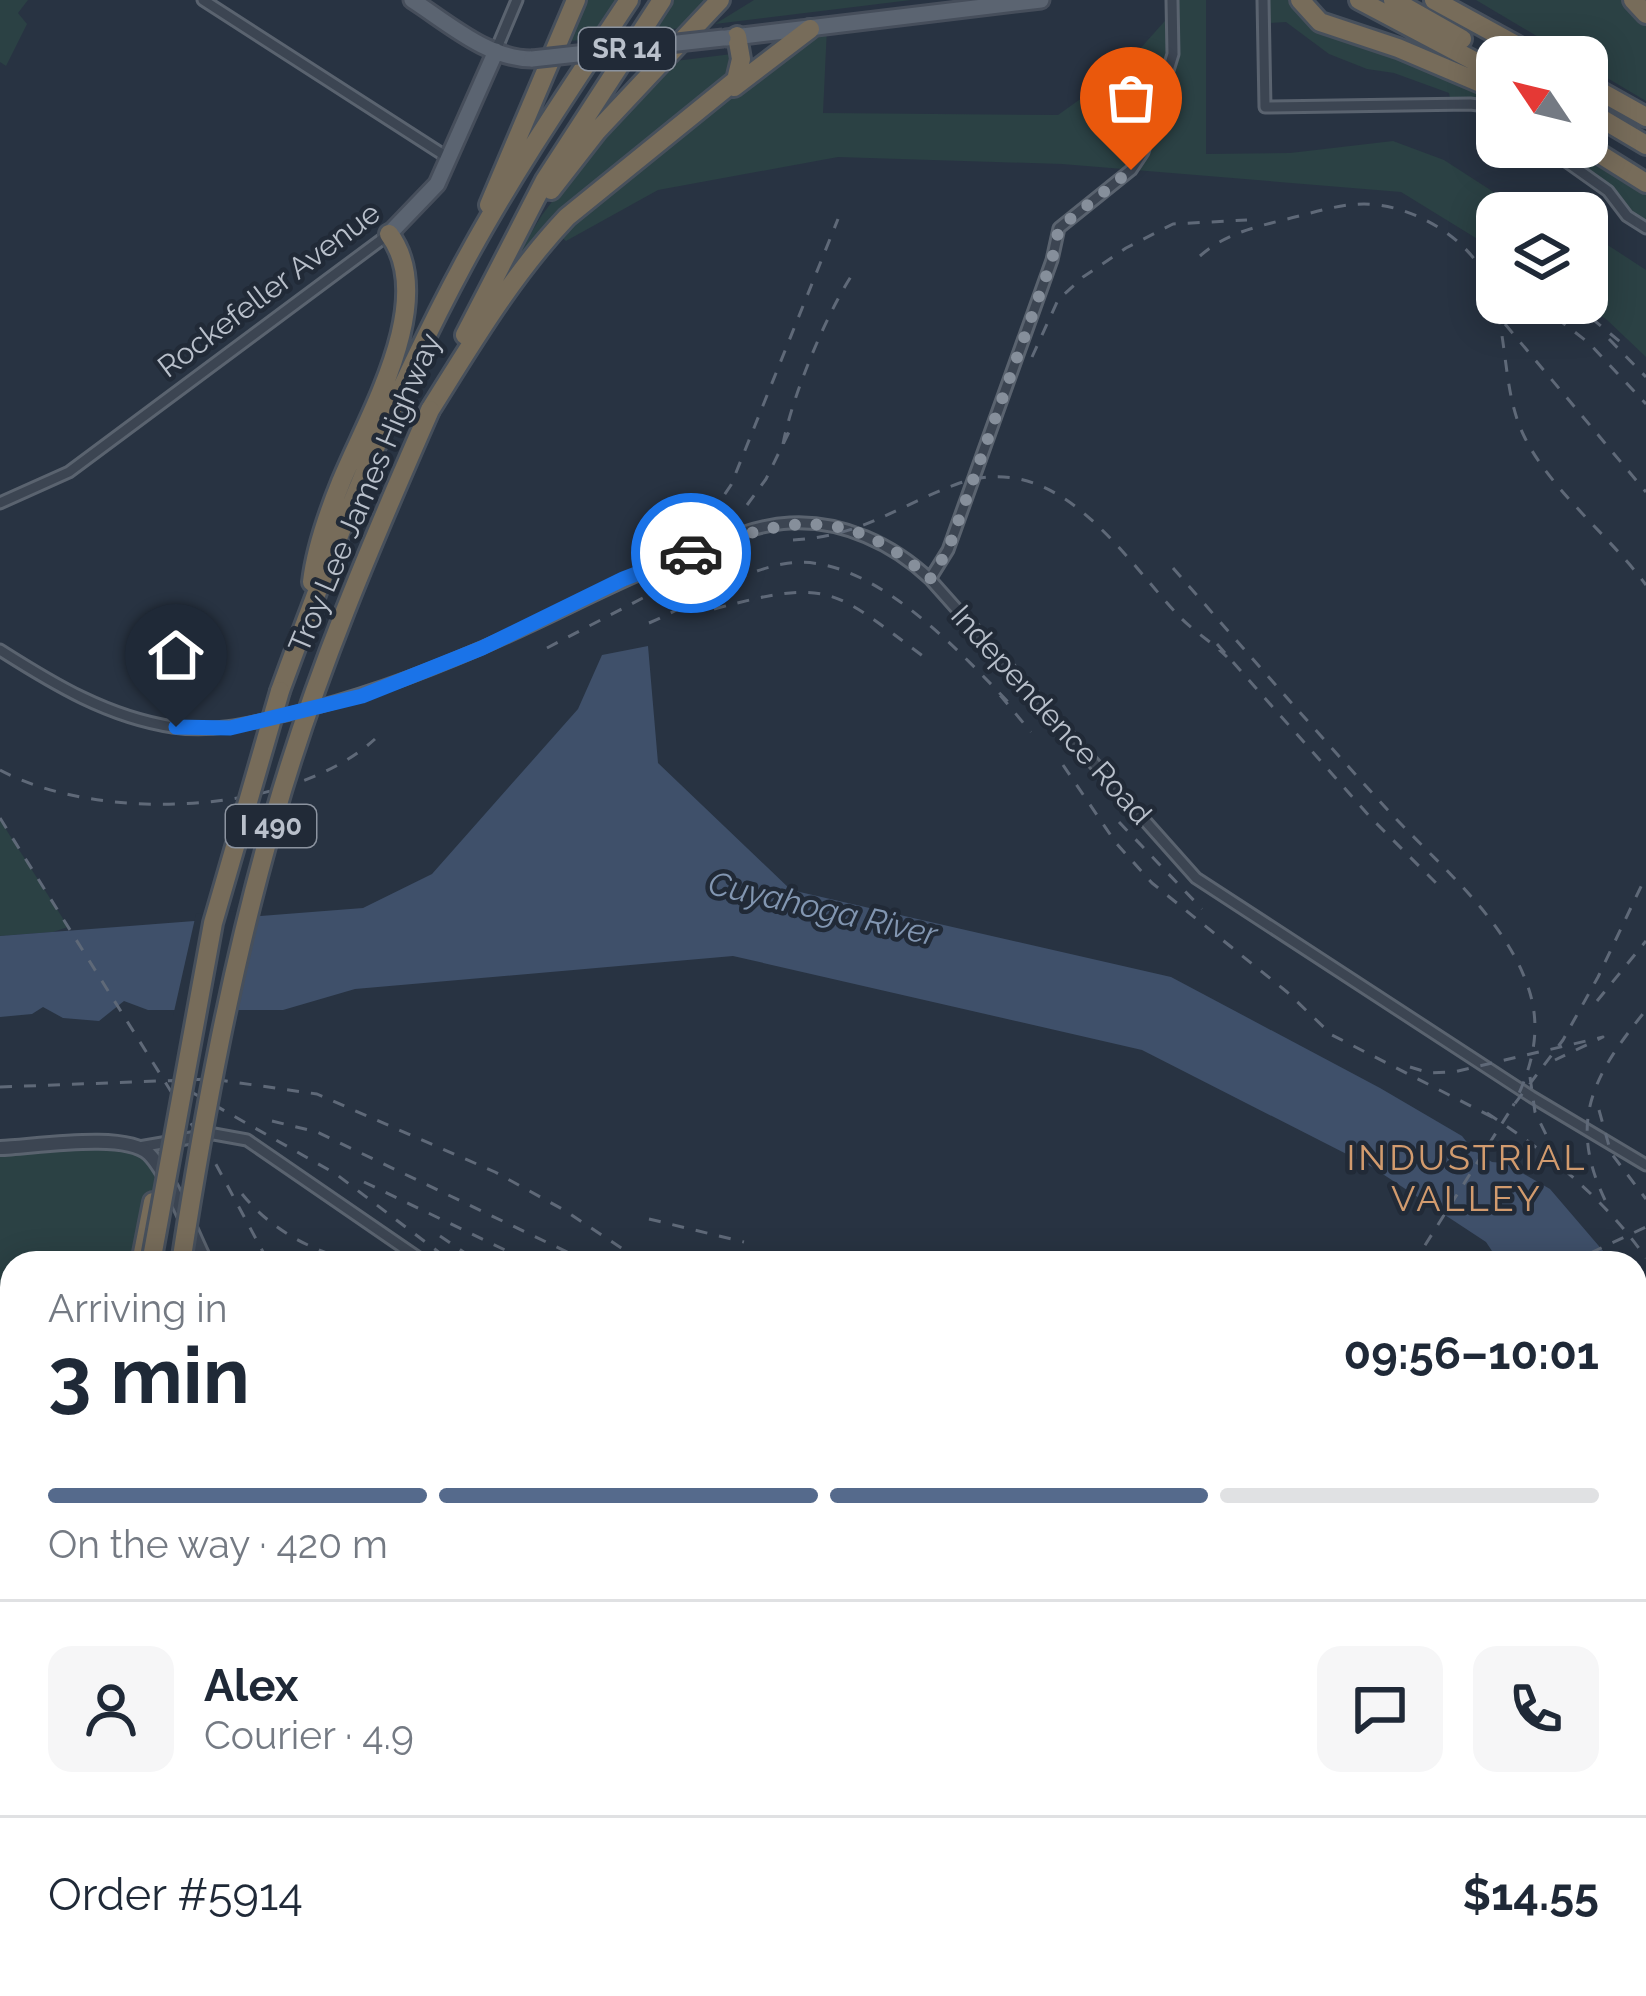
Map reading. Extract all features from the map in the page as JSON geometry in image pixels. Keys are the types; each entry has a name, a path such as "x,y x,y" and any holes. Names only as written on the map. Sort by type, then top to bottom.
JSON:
{"highway":[{"path":"508,177 578,0"},
{"path":"508,177 629,0"},
{"path":"552,179 662,0"},
{"path":"552,179 720,0"},
{"path":"637,88 735,0"},
{"path":"1300,0 1320,22 1476,81"},
{"path":"1360,0 1476,62"},
{"path":"1393,0 1476,46"},
{"path":"1434,0 1502,36"},
{"path":"1452,0 1509,36"},
{"path":"1633,0 1646,14"},
{"path":"430,410 546,239 589,199 810,29"},
{"path":"701,110 740,73 730,37"},
{"path":"1608,95 1638,112"},
{"path":"1608,124 1646,145"},
{"path":"1608,159 1646,183"},
{"name":"Troy Lee James Highway","path":"153,1251 213,923 265,738 348,510 508,177"},
{"name":"Troy Lee James Highway","path":"183,1251 236,967 275,813 356,578 490,285 552,179"},
{"path":"309,610 315,556 389,374 405,296 400,248 389,235"},
{"path":"143,1251 153,1202 168,1174"}],"main road":[{"name":"SR 14","path":"412,0 496,51 532,59 1041,0"},
{"name":"Rockefeller Avenue","path":"389,235 418,208 450,159 496,51"}],"street":[{"path":"203,0 450,159"},
{"path":"496,51 518,0"},
{"path":"930,579 955,532 1052,260 1059,228 1131,170 1152,131 1173,54 1172,0"},
{"path":"1263,0 1265,107 1476,105"},
{"path":"1576,168 1609,191 1628,216 1646,228"},
{"name":"Rockefeller Avenue","path":"0,503 69,472 389,235"},
{"name":"Independence Road","path":"0,650 96,706 176,727 230,728 362,696 482,648 623,579 768,526 813,524 861,535 892,549 930,579 1196,878 1532,1097 1646,1165"},
{"path":"0,1148 115,1142 139,1147 214,1134 247,1140 409,1251"},
{"path":"139,1147 157,1166 200,1251"}],"green space":[{"path":"0,0 28,0 18,13 27,24 6,66 0,62"},
{"path":"588,0 617,0 591,39 569,41"},
{"path":"665,0 713,0 682,28 642,32"},
{"path":"754,0 911,0 715,24"},
{"path":"1172,0 1206,0 1206,154 1290,153 1393,141 1444,160 1494,192 1476,192 1476,238 1401,192 1062,164 838,157 658,190 566,241 554,231 701,110 827,27 823,113 1058,115 1121,70 1172,13"},
{"path":"1270,0 1300,0 1310,14 1476,81 1476,105 1451,104 1449,93 1394,73 1367,69 1329,54 1286,22 1270,23"},
{"path":"1476,0 1621,0 1646,26 1646,101 1608,78 1608,36 1537,36"},
{"path":"732,54 736,72 505,274 599,139 675,61"},
{"path":"1608,160 1646,183 1646,222 1622,208 1608,191 1576,168 1608,168"},
{"path":"1608,245 1646,270 1646,357 1608,321"},
{"path":"0,820 68,927 0,936"},
{"path":"131,1144 157,1166 159,1185 136,1251 0,1251 0,1148"}],"water":[{"name":"Cuyahoga River","path":"648,646 658,763 791,890 1171,977 1380,1088 1462,1136 1492,1162 1505,1163 1550,1189 1603,1251 1492,1251 1486,1242 1372,1167 1142,1050 733,956 355,989 283,1010 148,1010 124,1001 99,1021 63,1018 43,1007 32,1014 0,1017 0,936 363,908 432,874 578,709 602,655"}],"pier":[{"path":"255,910 231,1016 173,1016 196,914"}],"railway":[{"path":"1200,256 1250,229 1354,204 1399,209 1450,235 1476,261 1493,295 1516,417 1535,456 1646,585"},
{"path":"675,545 708,519 731,485 838,219"},
{"path":"1032,357 1058,300 1126,248 1173,224 1247,220"},
{"path":"783,444 812,354 856,269"},
{"path":"1505,324 1646,492"},
{"path":"1564,324 1589,343 1646,404"},
{"path":"1598,324 1624,345"},
{"path":"1609,339 1646,377"},
{"path":"747,505 789,432"},
{"path":"793,540 859,527 957,484 993,477 1026,481 1056,493 1083,513 1178,615 1227,657"},
{"path":"649,623 748,574 783,564 814,563 878,587 908,608 1010,704"},
{"path":"547,648 706,565"},
{"path":"1173,568 1501,934 1527,984 1534,1016 1530,1061 1513,1106"},
{"path":"714,609 783,594 828,596 869,616 924,657"},
{"path":"1217,644 1371,818 1440,887"},
{"path":"1000,695 1031,732"},
{"path":"0,770 41,787 88,798 193,803 245,797 294,784 339,765 375,739"},
{"path":"1063,765 1116,843 1152,883 1287,992 1332,1035 1498,1120"},
{"path":"0,818 212,1157 263,1251"},
{"path":"1119,822 1202,909"},
{"path":"1421,1251 1513,1106 1563,1040 1646,876"},
{"path":"1597,1001 1646,941"},
{"path":"1605,1200 1588,1145 1592,1098 1613,1054 1646,1010"},
{"path":"1410,1067 1430,1073 1454,1072 1603,1037 1555,1060"},
{"path":"1530,1077 1535,1112 1556,1155"},
{"path":"0,1087 212,1079 317,1094 495,1172 626,1251"},
{"path":"172,1081 336,1174 437,1251"},
{"path":"1599,1110 1611,1153 1646,1199"},
{"path":"1487,1113 1574,1178 1640,1251"},
{"path":"272,1121 317,1132 565,1251"},
{"path":"364,1182 507,1251"},
{"path":"242,1194 267,1219 323,1251"},
{"path":"649,1219 744,1242"},
{"path":"1595,1251 1646,1227"},
{"path":"440,1236 462,1251"}],"way so far":[{"path":"691,553 768,526 813,524 881,543 930,579 948,550 1052,260 1059,228 1131,170"}],"district":[{"name":"INDUSTRIAL VALLEY","path":"1467,1178"}],"route":[{"path":"176,727 230,728 362,696 482,648 623,579 691,553"}]}
